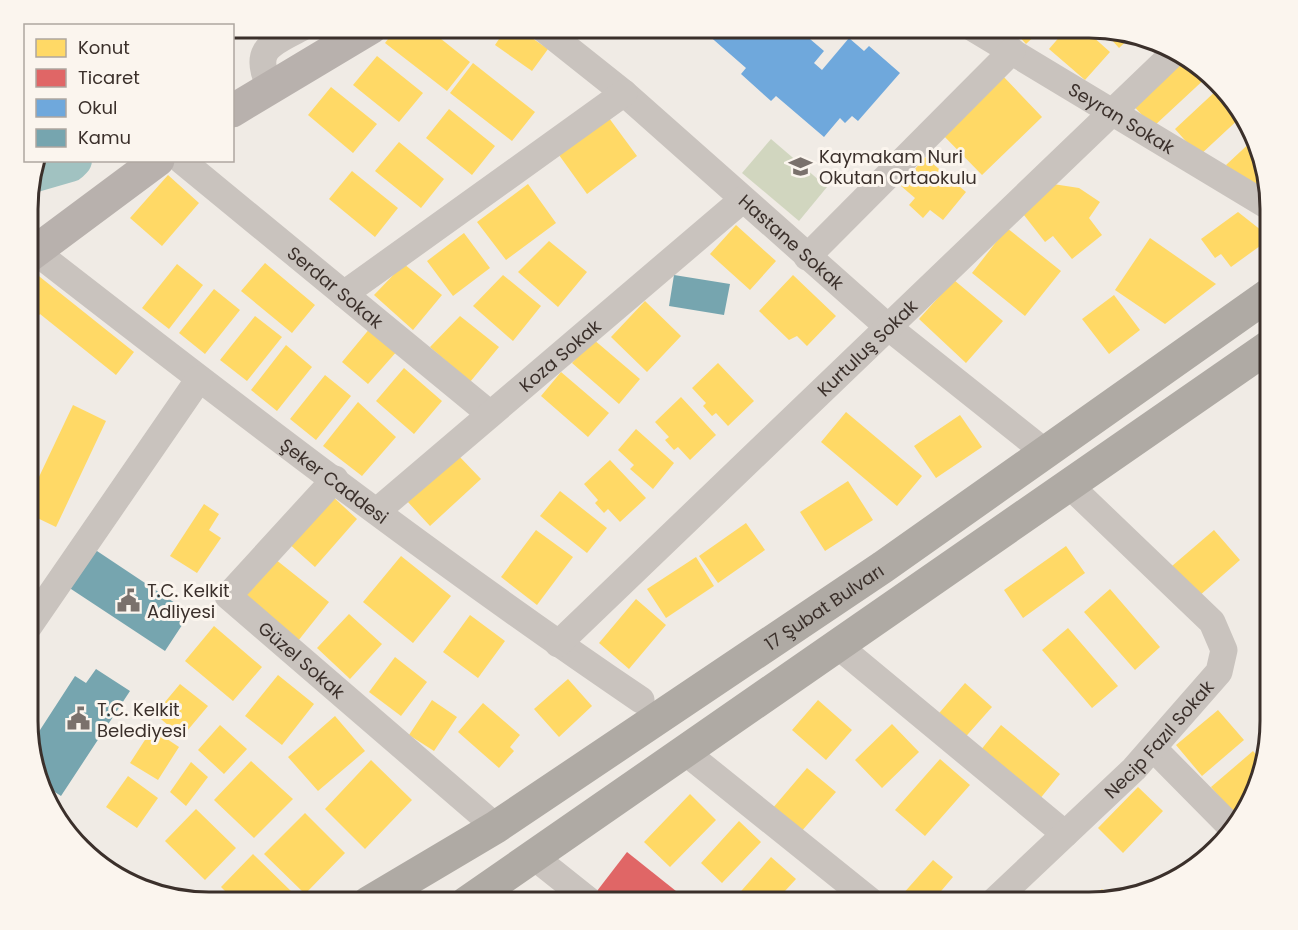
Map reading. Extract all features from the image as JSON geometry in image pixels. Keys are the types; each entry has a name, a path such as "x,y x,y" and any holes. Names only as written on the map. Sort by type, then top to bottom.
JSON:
{"highway":[{"name":"17 Şubat Bulvarı","path":"387,892 496,827 883,567 1260,301"},
{"path":"482,892 1260,353"}],"main road":[{"path":"234,110 353,38"},
{"path":"38,250 155,162"}],"street":[{"path":"270,87 261,70 265,51 269,45 282,38"},
{"name":"Hastane Sokak","path":"556,38 637,97 742,200 888,327 1046,452"},
{"name":"Seyran Sokak","path":"989,38 1260,201"},
{"path":"807,256 1012,51"},
{"name":"Kurtuluş Sokak","path":"558,644 1169,57"},
{"path":"344,294 637,97"},
{"name":"Serdar Sokak","path":"183,162 490,414"},
{"name":"Koza Sokak","path":"378,511 742,200"},
{"name":"Şeker Caddesi","path":"38,258 558,644 641,700"},
{"path":"38,612 199,379"},
{"name":"Güzel Sokak","path":"335,479 228,596 496,827"},
{"name":"Necip Fazıl Sokak","path":"1011,892 1065,834 1153,748 1219,672 1224,650 1212,622 1069,485"},
{"path":"837,645 1065,834"},
{"path":"1153,748 1227,823"},
{"path":"684,751 859,892"},
{"path":"533,856 578,892"}],"green space":[{"path":"771,139 827,187 799,221 742,173"}],"building: Konut":[{"path":"389,38 440,38 470,62 447,91 385,43"},
{"path":"500,38 532,38 548,49 532,71 495,45"},
{"path":"1021,38 1032,38 1026,44"},
{"path":"1058,38 1094,38 1110,52 1085,80 1049,49"},
{"path":"1111,39 1126,42 1119,48"},
{"path":"377,56 423,93 399,122 353,85"},
{"path":"1173,59 1203,81 1153,127 1129,101"},
{"path":"473,63 535,112 512,141 450,93"},
{"path":"1001,74 1042,117 982,175 941,133"},
{"path":"331,87 377,124 353,153 308,115"},
{"path":"1214,92 1237,121 1199,156 1175,129"},
{"path":"449,109 495,146 472,175 426,138"},
{"path":"609,118 637,156 587,194 559,155"},
{"path":"399,142 444,179 421,208 375,171"},
{"path":"1248,145 1255,164 1258,184 1251,191 1226,165"},
{"path":"925,157 966,192 943,220 930,210 923,218 909,205 915,198 901,186"},
{"path":"352,171 398,208 375,237 329,199"},
{"path":"168,175 199,203 162,246 130,218"},
{"path":"528,184 556,223 506,260 477,222"},
{"path":"1053,184 1079,188 1100,202 1089,218 1102,235 1072,259 1053,236 1045,242 1020,210"},
{"path":"1238,212 1260,229 1260,246 1231,267 1221,254 1215,258 1201,239"},
{"path":"736,225 776,261 750,290 710,254"},
{"path":"1007,228 1061,271 1025,316 972,273"},
{"path":"464,233 490,268 453,296 427,261"},
{"path":"1150,238 1216,284 1165,324 1115,290"},
{"path":"549,241 587,272 558,307 518,272"},
{"path":"265,263 315,305 292,333 241,291"},
{"path":"177,264 203,285 169,329 142,308"},
{"path":"404,264 442,295 413,330 374,295"},
{"path":"38,275 134,352 116,375 40,314 38,317"},
{"path":"503,275 541,306 513,341 473,306"},
{"path":"793,275 836,316 807,346 797,336 789,340 759,311"},
{"path":"954,280 1003,321 966,363 919,319"},
{"path":"214,289 240,310 205,354 179,333"},
{"path":"1114,295 1140,330 1109,354 1082,319"},
{"path":"645,301 681,336 647,372 611,337"},
{"path":"255,316 282,337 247,381 220,360"},
{"path":"460,316 499,347 470,382 430,347"},
{"path":"371,327 398,350 368,384 342,362"},
{"path":"593,339 640,379 619,404 572,363"},
{"path":"286,345 312,367 277,411 251,390"},
{"path":"718,363 754,401 728,426 716,413 712,416 703,406 706,403 692,388"},
{"path":"404,368 442,401 414,434 376,401"},
{"path":"561,372 609,413 588,437 541,396"},
{"path":"325,375 351,396 316,440 290,419"},
{"path":"681,397 716,435 690,460 678,447 674,450 665,440 669,437 655,422"},
{"path":"358,402 396,437 362,476 323,446"},
{"path":"73,405 106,421 56,527 38,518 38,479"},
{"path":"846,412 922,476 897,506 821,442"},
{"path":"960,415 982,447 936,478 914,446"},
{"path":"636,429 674,463 653,489 630,469 634,465 618,450"},
{"path":"457,454 481,479 430,526 407,501"},
{"path":"610,460 646,498 620,522 608,509 604,513 595,503 598,500 584,484"},
{"path":"848,481 873,520 825,551 800,512"},
{"path":"560,491 607,528 587,553 540,516"},
{"path":"330,494 357,519 315,567 287,542"},
{"path":"204,504 219,514 209,530 221,538 197,573 170,556"},
{"path":"746,523 765,550 718,583 699,556"},
{"path":"536,530 573,557 537,605 501,577"},
{"path":"1214,530 1240,560 1198,597 1172,566"},
{"path":"1066,546 1085,573 1023,618 1004,590"},
{"path":"401,556 451,596 413,643 363,602"},
{"path":"696,557 714,586 666,618 647,589"},
{"path":"275,559 329,602 298,641 245,597"},
{"path":"1110,589 1160,647 1135,670 1084,612"},
{"path":"636,599 666,625 629,669 599,643"},
{"path":"349,614 382,644 350,679 317,648"},
{"path":"470,615 505,641 478,678 443,652"},
{"path":"214,626 262,667 233,701 185,661"},
{"path":"1068,628 1118,686 1092,708 1042,650"},
{"path":"395,657 427,682 401,716 369,692"},
{"path":"278,675 314,704 282,745 245,716"},
{"path":"568,679 592,706 559,737 534,709"},
{"path":"965,683 992,707 961,742 934,719"},
{"path":"180,684 208,706 182,737 155,714"},
{"path":"432,700 457,717 434,751 409,735"},
{"path":"818,700 852,730 826,760 792,730"},
{"path":"483,703 520,735 510,747 514,751 499,768 458,732"},
{"path":"1218,710 1244,740 1202,776 1176,745"},
{"path":"335,716 365,751 318,791 288,757"},
{"path":"892,724 919,752 882,788 855,760"},
{"path":"220,725 247,749 224,774 198,750"},
{"path":"1001,725 1060,774 1039,800 980,751"},
{"path":"152,729 179,747 158,780 130,763"},
{"path":"1253,751 1257,755 1247,787 1234,813 1211,787"},
{"path":"940,759 970,785 925,836 895,810"},
{"path":"371,760 412,800 365,849 325,809"},
{"path":"251,761 293,799 254,838 214,800"},
{"path":"191,762 208,777 186,806 170,792"},
{"path":"807,768 836,792 800,833 772,809"},
{"path":"128,776 158,798 137,828 106,807"},
{"path":"1138,787 1163,811 1123,853 1098,828"},
{"path":"690,794 716,820 670,867 644,842"},
{"path":"196,809 236,848 205,880 165,841"},
{"path":"305,813 345,853 307,892 303,892 264,854"},
{"path":"739,821 761,842 722,883 701,863"},
{"path":"253,854 292,892 226,892 221,887"},
{"path":"771,857 796,879 784,892 740,892"},
{"path":"933,860 953,877 940,892 905,892"}],"building: Ticaret":[{"path":"627,852 677,892 598,892"}],"building: Okul":[{"name":"Kaymakam Nuri Okutan Ortaokulu","path":"712,38 809,38 824,51 814,63 822,70 849,38 864,51 869,46 900,73 858,121 852,116 845,123 840,118 824,137 776,96 771,101 741,74 746,68"}],"building: Kamu":[{"path":"674,275 730,284 724,315 669,306"},
{"name":"T.C. Kelkit Adliyesi","path":"94,549 190,613 165,651 68,587"},
{"name":"T.C. Kelkit Belediyesi","path":"96,669 130,691 61,796 52,790 43,766 38,733 75,676 86,683"}],"waterway":[{"path":"42,172 72,162"}],"place":[{"name":"Kaymakam Nuri Okutan Ortaokulu","path":"801,166"},
{"name":"T.C. Kelkit Adliyesi","path":"129,600"},
{"name":"T.C. Kelkit Belediyesi","path":"79,719"}]}
